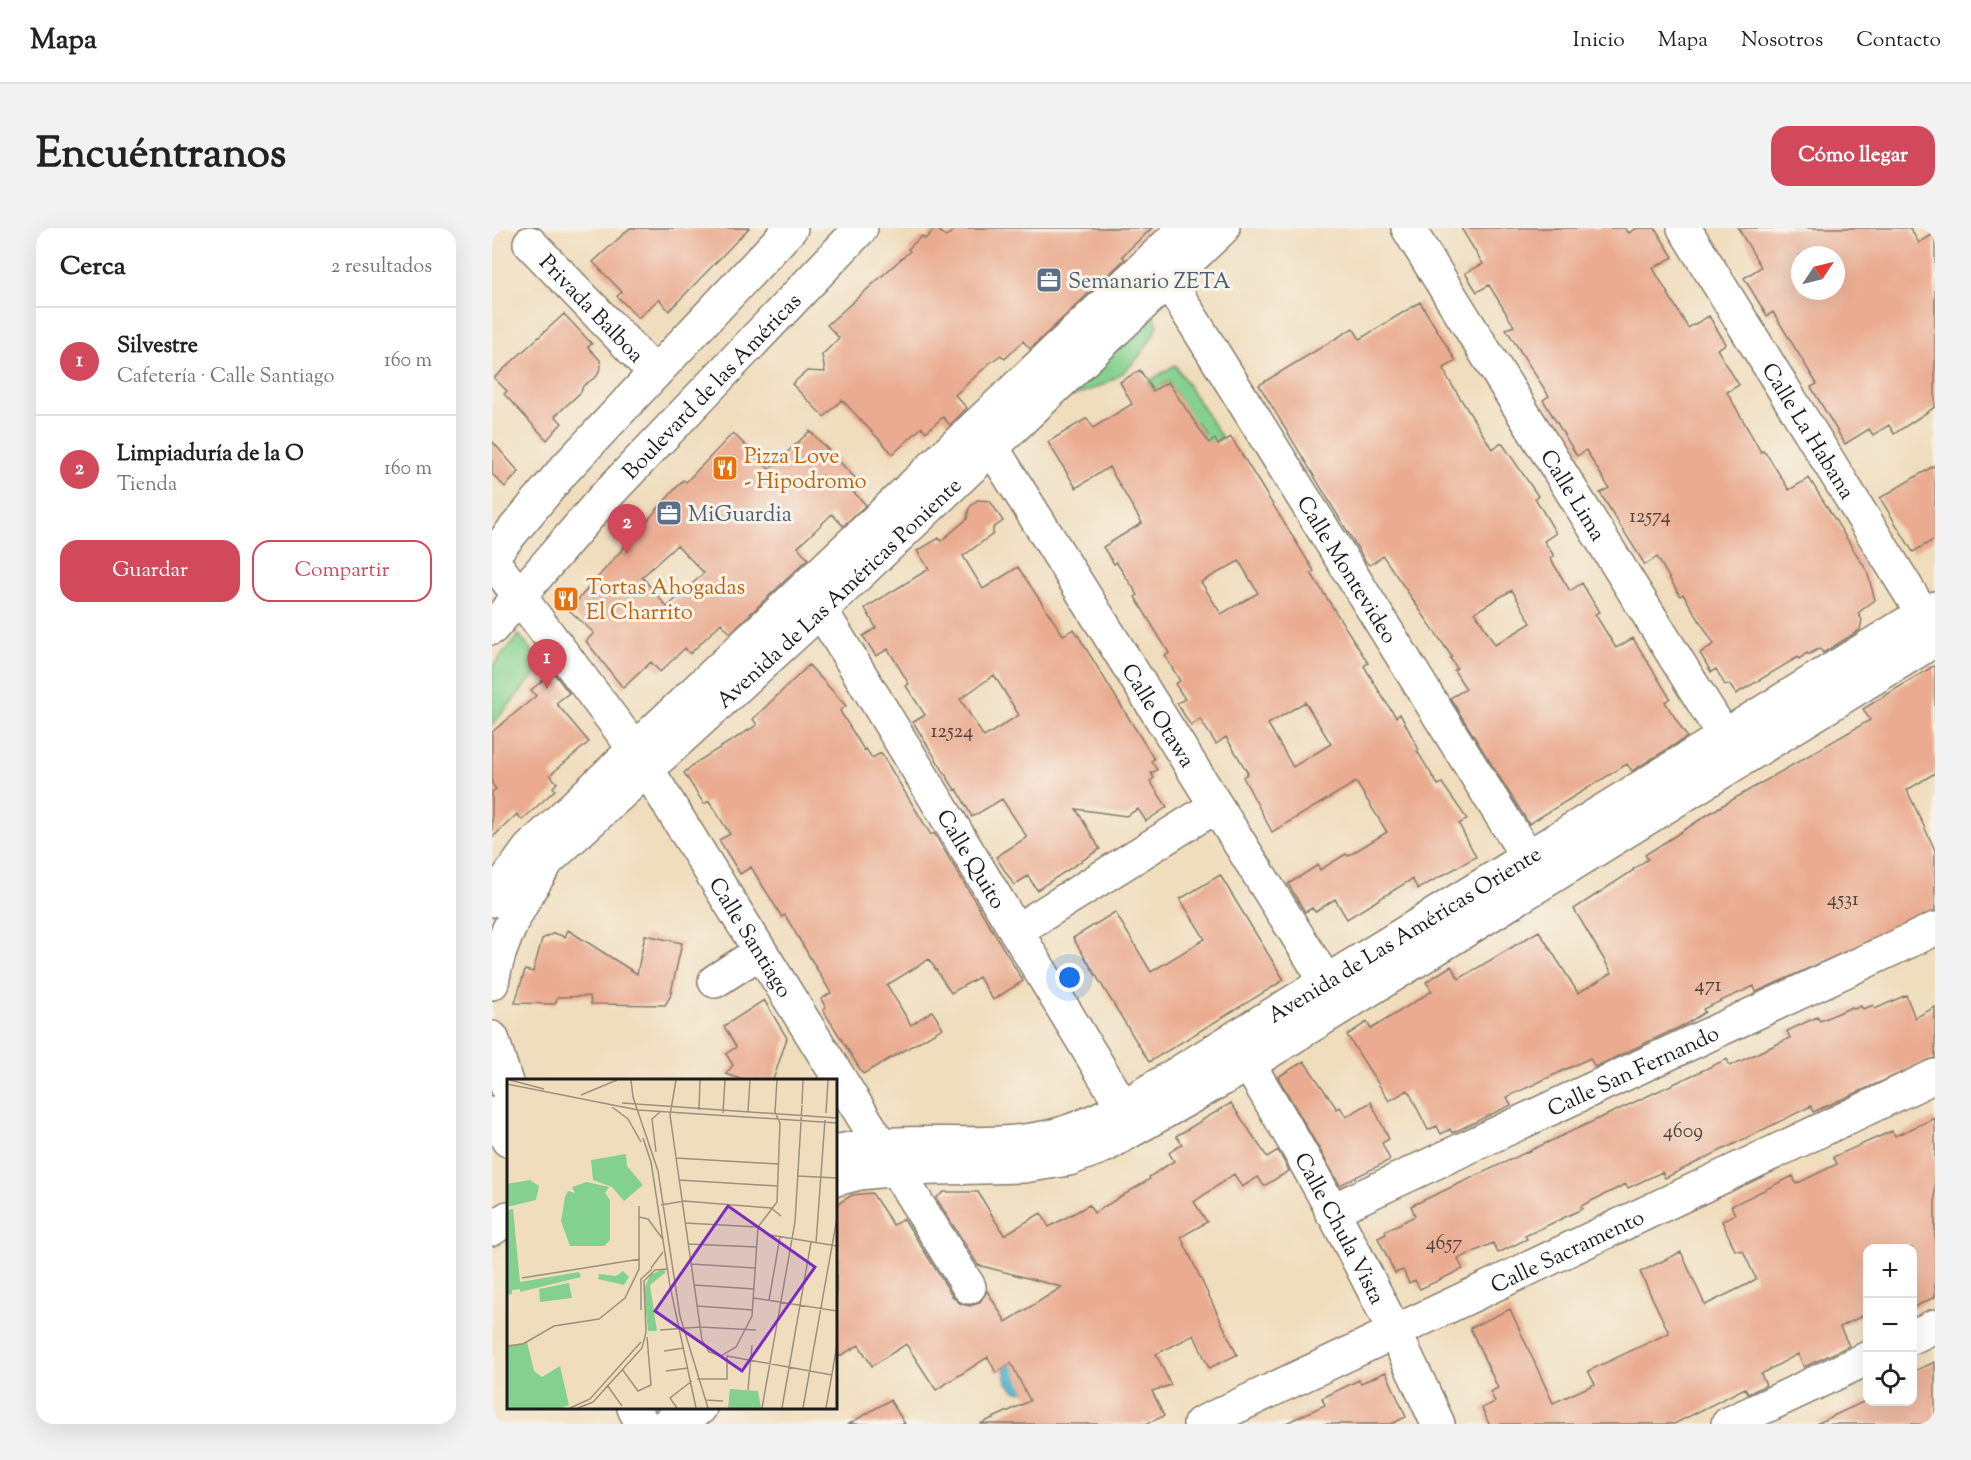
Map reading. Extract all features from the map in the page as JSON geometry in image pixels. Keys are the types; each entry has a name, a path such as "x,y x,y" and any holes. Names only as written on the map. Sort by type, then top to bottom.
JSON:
{"street":[{"path":"492,558 563,471 791,228"},
{"name":"Boulevard de las Américas","path":"492,628 602,500 861,228"},
{"name":"Avenida de Las Américas Poniente","path":"1160,269 1185,228"},
{"name":"Avenida de Las Américas Poniente","path":"492,900 529,849 641,759 814,599 1160,269 1223,228"},
{"name":"Calle Lima","path":"1408,228 1732,749"},
{"name":"Calle La Habana","path":"1684,228 1932,624"},
{"name":"Privada Balboa","path":"530,243 655,374"},
{"name":"Calle Montevideo","path":"1160,269 1534,868"},
{"name":"Calle Otawa","path":"985,436 1334,993"},
{"name":"Calle Santiago","path":"492,558 641,759 969,1287"},
{"name":"Calle Quito","path":"814,599 1130,1118"},
{"name":"Avenida de Las Américas Oriente","path":"837,1152 890,1157 982,1142 1042,1137 1062,1133 1093,1122 1130,1118 1932,624"},
{"name":"Avenida de Las Américas Poniente","path":"493,970 525,896 548,860 641,759"},
{"path":"1016,931 1216,806"},
{"name":"Calle San Fernando","path":"1331,1211 1935,929"},
{"path":"714,981 760,952"},
{"path":"492,1038 507,1086"},
{"name":"Calle Chula Vista","path":"1240,1051 1331,1211 1396,1333 1438,1424"},
{"name":"Calle Sacramento","path":"1200,1424 1935,1076"},
{"path":"492,1113 507,1138"},
{"name":"Avenida de Las Américas Oriente","path":"837,1179 859,1173 890,1157"},
{"path":"492,1229 507,1219"},
{"path":"1917,1335 1935,1326"},
{"path":"1728,1424 1863,1360"},
{"path":"635,1409 642,1424"},
{"path":"667,1424 696,1409"}],"green space":[{"path":"1153,316 1158,325 1149,342 1129,368 1104,384 1055,402"},
{"path":"1175,365 1222,438 1206,445 1200,434 1203,432 1196,422 1194,423 1168,382 1153,391 1148,382"},
{"path":"519,635 543,665 492,725 492,667"}],"water":[{"path":"1016,1361 1032,1392 1016,1391 1006,1382 1004,1368"}],"building":[{"path":"630,228 749,228 669,311 659,299 638,318 617,296 622,292 593,262"},
{"path":"936,228 946,237 956,228 1152,228 1122,256 1125,259 1030,349 1023,341 1005,359 1001,355 991,362 955,395 967,408 950,425 943,417 926,432 922,427 893,454 842,400 824,417 792,384 807,371 825,372 822,355 839,338 827,325 910,251 908,249 922,236 925,239"},
{"path":"1461,228 1625,228 1629,233 1637,228 1655,228 1673,257 1653,268 1688,328 1709,316 1726,344 1717,349 1739,385 1727,392 1761,452 1763,451 1768,456 1789,490 1809,478 1867,571 1875,600 1858,613 1862,620 1860,630 1823,653 1820,648 1799,659 1798,657 1736,694 1729,684 1725,685 1716,669 1711,672 1700,653 1714,644 1683,594 1680,596 1657,557 1645,565 1600,493 1609,488 1586,450 1577,456 1543,400 1549,396 1506,329 1514,326 1489,285 1477,292 1465,273 1483,264"},
{"path":"1738,228 1910,228 1919,243 1935,233 1935,407 1894,434 1889,425 1873,435 1869,429 1845,444 1811,387 1817,384 1773,312 1767,316 1744,278 1761,267"},
{"path":"1420,302 1456,361 1444,368 1447,377 1492,449 1502,443 1538,496 1535,498 1556,533 1544,541 1554,556 1550,558 1570,591 1582,583 1599,612 1595,614 1616,648 1633,638 1670,698 1665,702 1687,737 1632,771 1627,764 1529,824 1450,698 1466,689 1454,670 1457,668 1450,658 1452,657 1383,556 1370,565 1366,562 1259,385 1353,328 1360,339","holes":["1512,590 1531,623 1495,645 1475,612"]},
{"path":"564,314 592,344 588,347 600,360 601,366 597,376 583,386 581,392 555,416 562,423 547,440 504,394 507,391 494,378"},
{"path":"1140,370 1153,391 1168,382 1209,443 1215,439 1218,445 1231,437 1314,571 1311,573 1368,663 1364,666 1385,701 1396,717 1400,714 1419,750 1417,751 1438,785 1442,783 1467,819 1459,824 1476,857 1418,889 1412,879 1347,919 1335,899 1315,912 1312,908 1305,912 1288,884 1318,865 1320,870 1346,854 1348,856 1387,832 1356,782 1272,832 1243,777 1248,773 1226,737 1216,744 1200,719 1191,726 1177,703 1185,699 1175,684 1180,681 1165,656 1169,653 1135,597 1138,595 1103,547 1142,523 1109,467 1076,488 1048,442 1087,418 1093,428 1132,404 1120,382","holes":["1239,561 1258,593 1221,614 1201,582","1305,702 1331,744 1293,767 1268,724"]},
{"path":"810,431 856,479 848,486 866,505 843,526 832,514 798,547 808,559 730,633 721,623 690,654 685,648 660,672 651,662 623,688 586,641 594,633 569,610 683,480 686,482 733,433 769,469","holes":["677,545 704,573 667,607 642,577"]},
{"path":"492,441 519,472 505,487 492,474"},
{"path":"1935,465 1935,539 1913,552 1880,498"},
{"path":"977,500 990,501 1003,521 993,528 993,534 963,556 983,589 1018,567 1063,635 1074,629 1154,759 1151,761 1157,770 1151,773 1154,778 1150,781 1167,807 1146,821 1138,809 1126,816 1076,809 1100,849 1037,890 1028,876 1014,885 996,857 1027,837 1002,799 972,817 957,789 955,790 913,722 925,715 906,686 909,684 888,649 876,656 863,636 876,628 865,608 929,569 917,551 939,538 941,541 967,519 969,508","holes":["994,675 1019,715 984,737 960,699"]},
{"path":"809,665 846,706 840,711 864,750 866,749 872,758 881,753 931,835 934,833 1023,981 993,1000 979,977 951,993 929,959 887,985 911,1025 932,1011 943,1028 863,1074 823,1010 826,1008 821,999 831,993 785,915 782,917 751,867 740,874 719,840 730,834 709,801 704,804 684,773 695,763 757,725 753,719"},
{"path":"1935,665 1935,773 1907,790 1935,850 1935,911 1756,992 1754,986 1703,1009 1705,1012 1686,1024 1595,1067 1590,1058 1507,1097 1511,1105 1452,1133 1450,1129 1441,1134 1437,1126 1428,1130 1408,1090 1389,1101 1347,1035 1367,1022 1371,1029 1432,991 1426,982 1451,966 1459,979 1539,931 1578,993 1612,973 1574,909 1634,870 1648,859 1645,855 1718,808 1870,720 1863,709"},
{"path":"553,672 569,693 556,703 589,742 550,775 557,783 553,787 555,790 522,820 517,814 492,838 492,792 496,789 492,784 492,732 536,696 531,690"},
{"path":"1220,875 1284,980 1149,1062 1073,938 1115,912 1151,972 1205,939 1180,899"},
{"path":"568,930 637,974 645,935 682,943 670,997 665,1005 591,1004 590,996 558,997 555,1004 515,1003 525,970 533,972 542,939 554,933 565,937"},
{"path":"1906,995 1915,1018 1935,1007 1935,1058 1813,1112 1811,1106 1665,1178 1662,1172 1628,1188 1626,1184 1581,1206 1582,1209 1525,1236 1527,1239 1498,1253 1493,1243 1458,1259 1463,1269 1420,1289 1415,1280 1409,1283 1403,1270 1395,1273 1378,1238 1386,1234 1385,1231 1415,1216 1411,1206 1727,1059 1730,1066 1790,1038 1787,1031 1817,1017 1820,1021 1852,1007 1854,1009 1861,1006 1863,1009 1873,1005 1875,1009"},
{"path":"764,1000 787,1038 773,1079 740,1079 726,1074 733,1065 726,1054 736,1047 724,1026"},
{"path":"1304,1061 1337,1109 1340,1107 1346,1117 1371,1102 1389,1139 1382,1143 1390,1160 1340,1185 1278,1077"},
{"path":"1231,1103 1267,1157 1278,1150 1289,1171 1264,1186 1258,1177 1242,1187 1234,1174 1194,1202 1207,1222 1181,1237 1237,1355 1209,1368 1194,1335 1156,1354 1171,1385 1152,1391 1164,1416 1146,1424 980,1424 1030,1401 1011,1363 996,1373 988,1357 936,1390 906,1344 872,1366 859,1345 837,1357 837,1204 852,1195 872,1193 893,1225 904,1219 953,1297 961,1304 970,1306 979,1303 987,1291 1006,1322 1062,1287 978,1265 936,1198 944,1192 978,1192 1004,1235 1041,1213 1049,1227 1089,1205 1094,1213 1150,1179 1149,1177 1174,1161 1169,1153 1182,1144 1176,1136"},
{"path":"1935,1118 1935,1297 1917,1306 1917,1244 1863,1244 1863,1316 1840,1327 1849,1346 1804,1367 1798,1354 1761,1374 1766,1385 1748,1394 1745,1388 1674,1424 1489,1424 1482,1408 1495,1402 1490,1392 1498,1388 1470,1328 1510,1309 1553,1403 1595,1384 1588,1371 1669,1333 1640,1272 1681,1252 1705,1305 1746,1285 1756,1279 1743,1251 1735,1250 1722,1221 1735,1214 1731,1206 1793,1176 1796,1184 1837,1164 1833,1157 1892,1131 1895,1136"},
{"path":"1935,1362 1935,1424 1816,1424 1863,1402 1863,1406 1917,1406 1917,1370"},
{"path":"1386,1372 1406,1417 1391,1424 1284,1424 1325,1405 1322,1398 1359,1380 1361,1383"},
{"path":"890,1400 905,1424 849,1424"}],"place":[{"name":"Semanario ZETA","path":"1049,280"},
{"name":"Pizza Love - Hipodromo","path":"725,468"},
{"name":"MiGuardia","path":"669,513"},
{"name":"Limpiaduría de la O","path":"627,554"},
{"name":"Tortas Ahogadas El Charrito","path":"566,599"},
{"name":"Silvestre","path":"547,689"}]}
